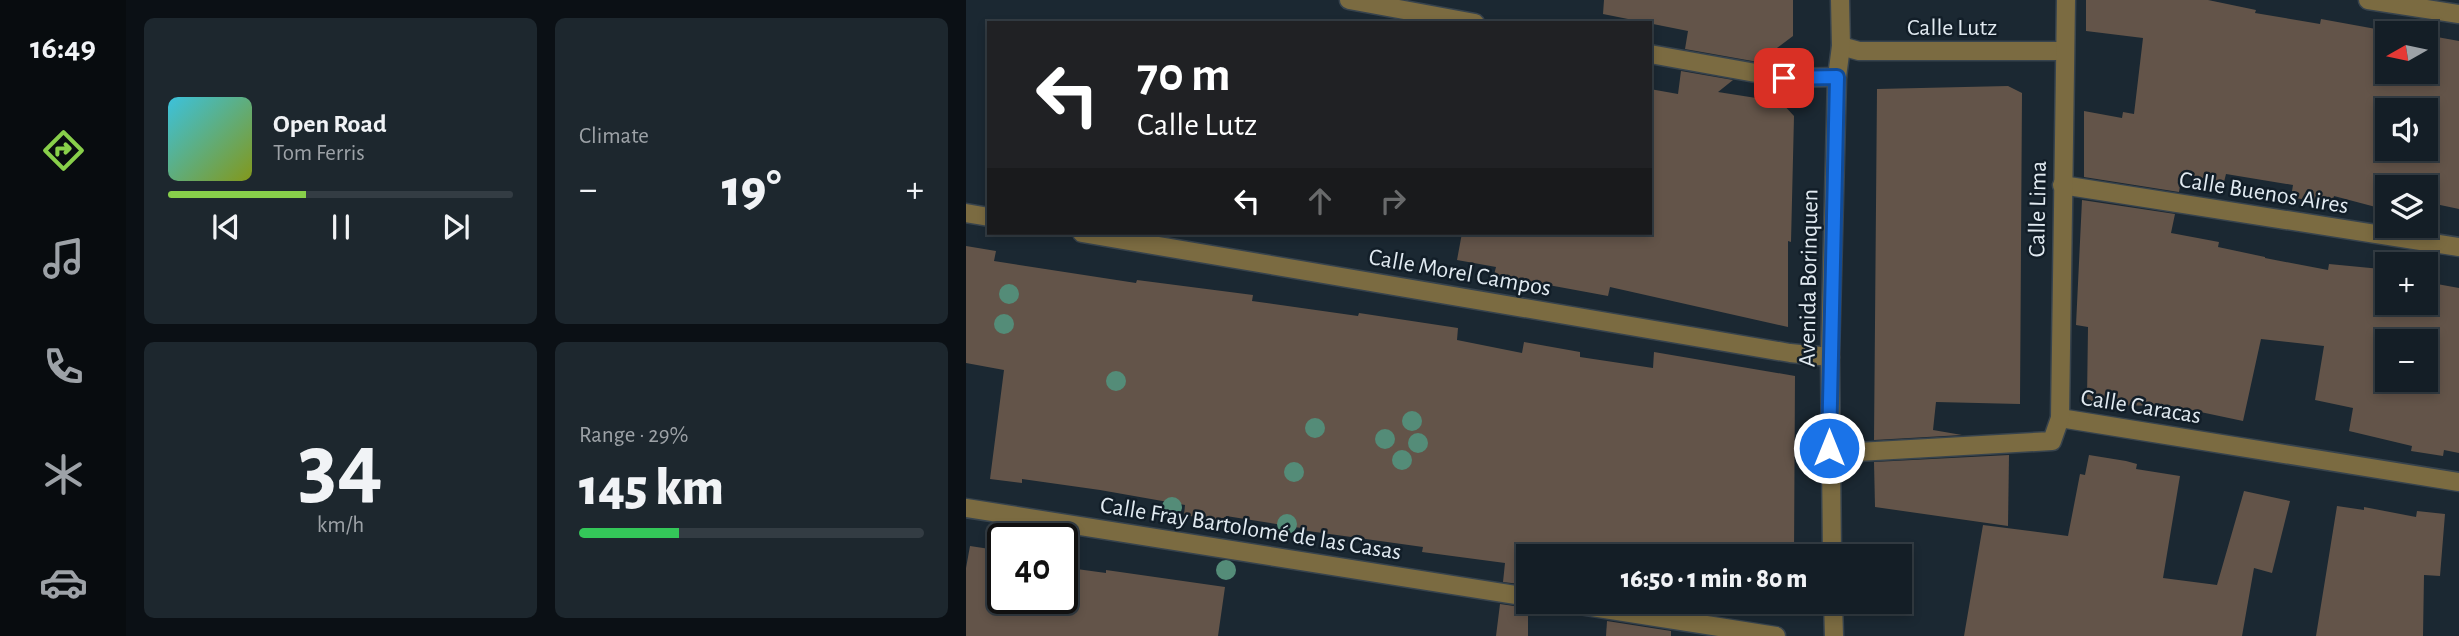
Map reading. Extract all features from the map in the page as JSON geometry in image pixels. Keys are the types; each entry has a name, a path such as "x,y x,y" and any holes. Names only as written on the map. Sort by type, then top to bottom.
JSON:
{"street":[{"path":"1349,0 1464,21"},
{"name":"Avenida Borinquen","path":"1832,544 1830,357 1840,0"},
{"name":"Calle Lima","path":"2060,418 2066,0"},
{"path":"2368,0 2459,14"},
{"name":"Calle Lutz","path":"1840,46 1859,51 2064,51"},
{"path":"1652,54 1784,78 1837,77"},
{"name":"Calle Buenos Aires","path":"2062,185 2459,247"},
{"path":"966,213 987,217"},
{"name":"Calle Morel Campos","path":"1094,235 1790,353 1830,357"},
{"name":"Calle Caracas","path":"1829,448 1858,452 2052,441 2060,418 2459,482"},
{"name":"Calle Fray Bartolomé de las Casas","path":"966,508 1516,595"},
{"path":"1636,614 1776,636"},
{"path":"1833,614 1834,636"}],"building":[{"path":"1604,0 1793,0 1793,36 1758,62 1685,49 1688,31 1652,24 1652,21 1603,14"},
{"path":"2086,0 2208,0 2256,10 2255,13 2320,24 2321,19 2375,29 2375,84 2438,84 2438,37 2459,41 2459,209 2438,205 2438,175 2375,175 2375,207 2334,196 2332,205 2291,197 2293,185 2226,174 2224,182 2182,174 2179,192 2084,177 2084,111 2122,118 2123,112 2134,114 2143,38 2086,31"},
{"path":"1681,71 1733,80 1718,92 1781,102 1794,116 1791,242 1788,241 1788,327 1610,287 1608,296 1494,275 1496,267 1457,260 1462,235 1652,235 1652,89 1678,94"},
{"path":"2008,86 2022,93 2020,404 1936,402 1933,430 1962,435 1874,440 1877,89"},
{"path":"2082,200 2175,214 2171,233 2219,242 2218,247 2265,258 2328,270 2329,264 2375,268 2375,315 2438,315 2438,284 2459,288 2459,453 2444,450 2443,456 2411,451 2412,446 2349,431 2353,408 2315,400 2324,346 2261,339 2243,421 2172,406 2091,405 2091,400 2087,399 2088,327 2076,325"},
{"path":"966,246 996,251 994,261 1136,283 1137,280 1253,295 1252,301 1458,328 1457,340 1522,353 1524,342 1580,352 1580,357 1653,368 1654,352 1795,376 1794,544 1516,544 1516,584 1503,582 1505,563 1422,552 1423,547 1301,530 1226,516 1226,522 1184,515 1185,505 1100,490 1022,479 1022,483 990,479 1004,370 966,363"},
{"path":"2009,455 2008,526 1875,507 1874,462"},
{"path":"2089,455 2137,464 2136,469 2180,476 2163,578 2217,585 2244,491 2290,501 2272,573 2254,568 2242,636 1964,636 1983,525 2068,536 2080,474 2085,475"},
{"path":"2337,506 2364,510 2364,507 2416,517 2417,511 2445,514 2440,576 2424,575 2423,636 2316,636"},
{"path":"970,546 987,549 987,614 1078,614 1078,569 1106,573 1106,570 1225,587 1218,636 966,636 966,568"},
{"path":"1500,604 1516,606 1516,614 1528,614 1528,636 1496,636"},
{"path":"1607,621 1671,631 1671,636 1606,636"}],"route":[{"path":"1784,78 1837,77 1829,448"}]}
